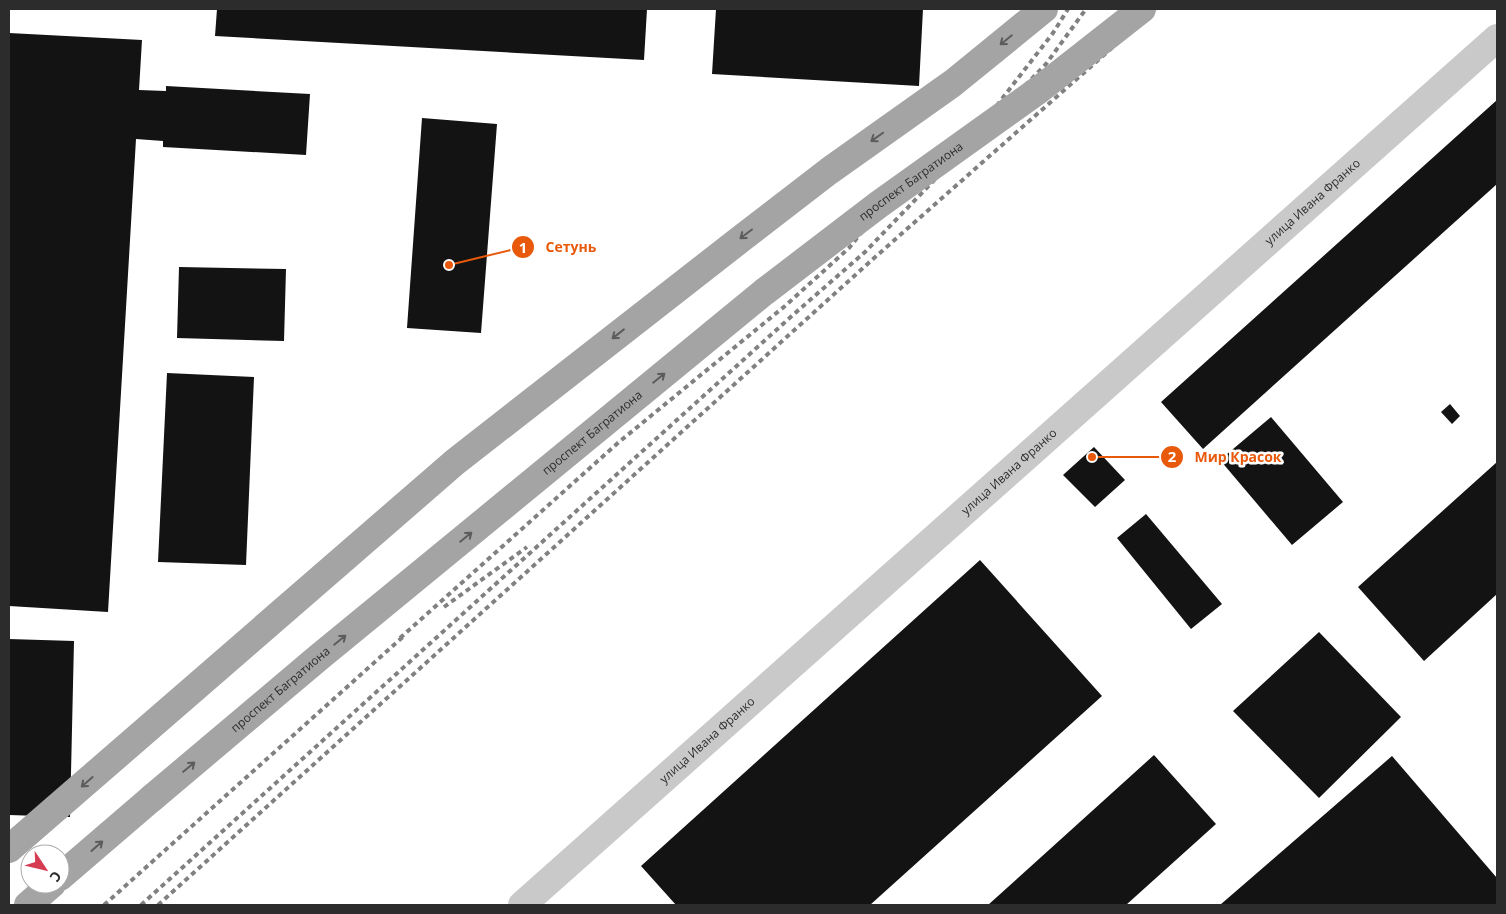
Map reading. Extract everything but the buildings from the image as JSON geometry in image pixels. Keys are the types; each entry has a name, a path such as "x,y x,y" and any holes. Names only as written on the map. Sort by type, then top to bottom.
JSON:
{"main road":[{"path":"9,849 455,462 829,171 953,83 1044,9"},
{"name":"проспект Багратиона","path":"70,869 318,658 764,292 878,205 1040,89 1142,9"},
{"path":"28,905 41,894"}],"street":[{"name":"улица Ивана Франко","path":"522,905 1497,38"}],"railway":[{"path":"991,113 1053,33 1068,9"},
{"path":"141,905 794,314 865,252 1046,64 1086,9"},
{"path":"158,905 873,259 1156,9"},
{"path":"400,638 619,442 785,306 849,248 865,228"},
{"path":"444,607 527,547"},
{"path":"104,905 405,635"}],"place":[{"name":"Сетунь","path":"449,265"},
{"name":"Мир Красок","path":"1092,457"}]}
